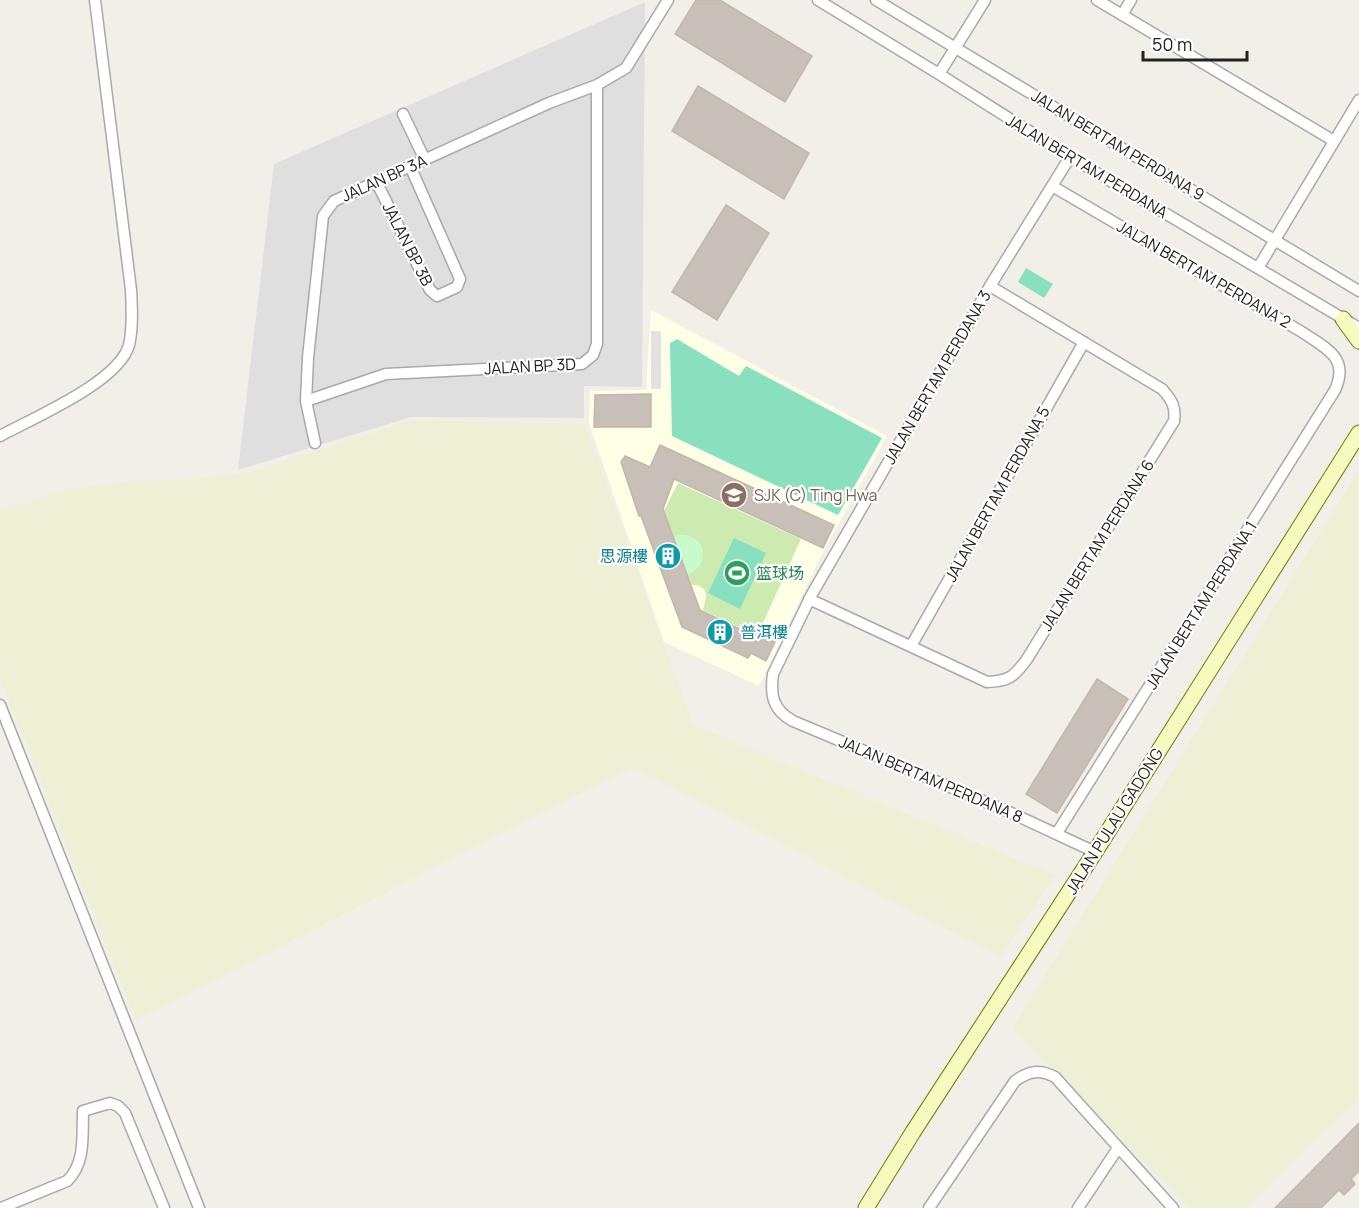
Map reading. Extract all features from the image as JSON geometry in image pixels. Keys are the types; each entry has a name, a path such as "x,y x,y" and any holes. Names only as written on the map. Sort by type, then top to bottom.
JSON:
{"main road":[{"path":"1343,318 1359,321"},
{"path":"1343,318 1359,341"},
{"name":"JALAN PULAU GADONG","path":"866,1208 1095,852 1359,433"}],"street":[{"path":"0,436 95,385 122,361 129,346 131,290 95,0"},
{"name":"JALAN BP 3A","path":"315,442 306,401 308,358 323,216 334,201 549,103 597,85 626,68 668,0"},
{"name":"JALAN BERTAM PERDANA","path":"818,0 1070,158 1359,328"},
{"name":"JALAN BERTAM PERDANA 9","path":"876,0 1359,291"},
{"path":"939,74 985,0"},
{"path":"1097,0 1334,141"},
{"path":"1122,15 1131,0"},
{"name":"JALAN BP 3D","path":"306,401 386,374 582,364 593,355 597,344 597,85"},
{"path":"1258,268 1359,100"},
{"path":"403,114 424,160"},
{"name":"JALAN BERTAM PERDANA 3","path":"772,699 773,674 809,600 990,286 1070,158"},
{"name":"JALAN BP 3B","path":"376,182 430,290 437,296 457,287 460,279 410,166"},
{"name":"JALAN BERTAM PERDANA 2","path":"1052,186 1302,332 1333,353 1341,368 1341,375"},
{"path":"990,286 1084,342"},
{"name":"JALAN BERTAM PERDANA 6","path":"911,646 987,682 1004,681 1017,673 1174,421 1175,410 1172,400 1162,389 1084,342"},
{"name":"JALAN BERTAM PERDANA 5","path":"911,646 1084,342"},
{"name":"JALAN BERTAM PERDANA 1","path":"1057,833 1335,390 1341,375"},
{"path":"809,600 911,646"},
{"name":"JALAN BERTAM PERDANA 8","path":"772,699 776,708 793,721 1057,833 1095,852"},
{"path":"0,705 199,1208"},
{"path":"929,1208 1015,1081 1030,1072 1037,1071 1055,1077 1173,1208"},
{"path":"1,1208 67,1181 75,1173 80,1163 83,1111 110,1103 118,1106 125,1113 164,1208"},
{"path":"1078,1208 1118,1148"}],"shaded area":[{"path":"645,2 642,387 584,386 584,418 411,417 238,470 274,164"},
{"name":"SJK (C) Ting Hwa","path":"651,310 887,436 822,554 759,686 664,642 589,423 590,391 646,390"},
{"path":"651,331 661,331 661,389 651,389"},
{"path":"412,420 585,424 693,725 1055,875 1000,957 633,767 136,1020 0,678 0,510 83,486 244,474"},
{"path":"1359,470 1359,1098 1246,1208 1189,1208 1012,1028"}],"green space":[{"path":"1026,268 1053,284 1044,298 1018,282"},
{"path":"677,339 739,376 746,366 882,438 838,515 672,436 670,343"},
{"path":"678,483 801,539 757,636 703,610 705,590 698,585 692,585 664,511"},
{"path":"687,535 695,539 703,550 700,564 687,575 673,537"},
{"name":"篮球场","path":"734,538 766,553 740,609 708,593"}],"building":[{"path":"696,0 720,0 812,56 785,102 675,34"},
{"path":"698,86 809,153 784,199 672,131"},
{"path":"726,205 769,233 717,320 672,292"},
{"path":"651,394 651,427 594,427 595,395"},
{"path":"660,445 834,525 823,548 674,479 663,509 700,610 758,638 759,635 775,642 766,661 751,653 748,658 682,627 641,516 639,516 621,462 625,456 650,467"},
{"path":"1097,679 1128,699 1057,813 1026,794"},
{"path":"1359,1123 1359,1171 1351,1179 1355,1184 1344,1195 1339,1190 1321,1208 1275,1208"}],"place":[{"name":"SJK (C) Ting Hwa","path":"734,495"},
{"name":"思源樓","path":"668,556"},
{"name":"篮球场","path":"737,573"},
{"name":"普洱樓","path":"720,632"}]}
